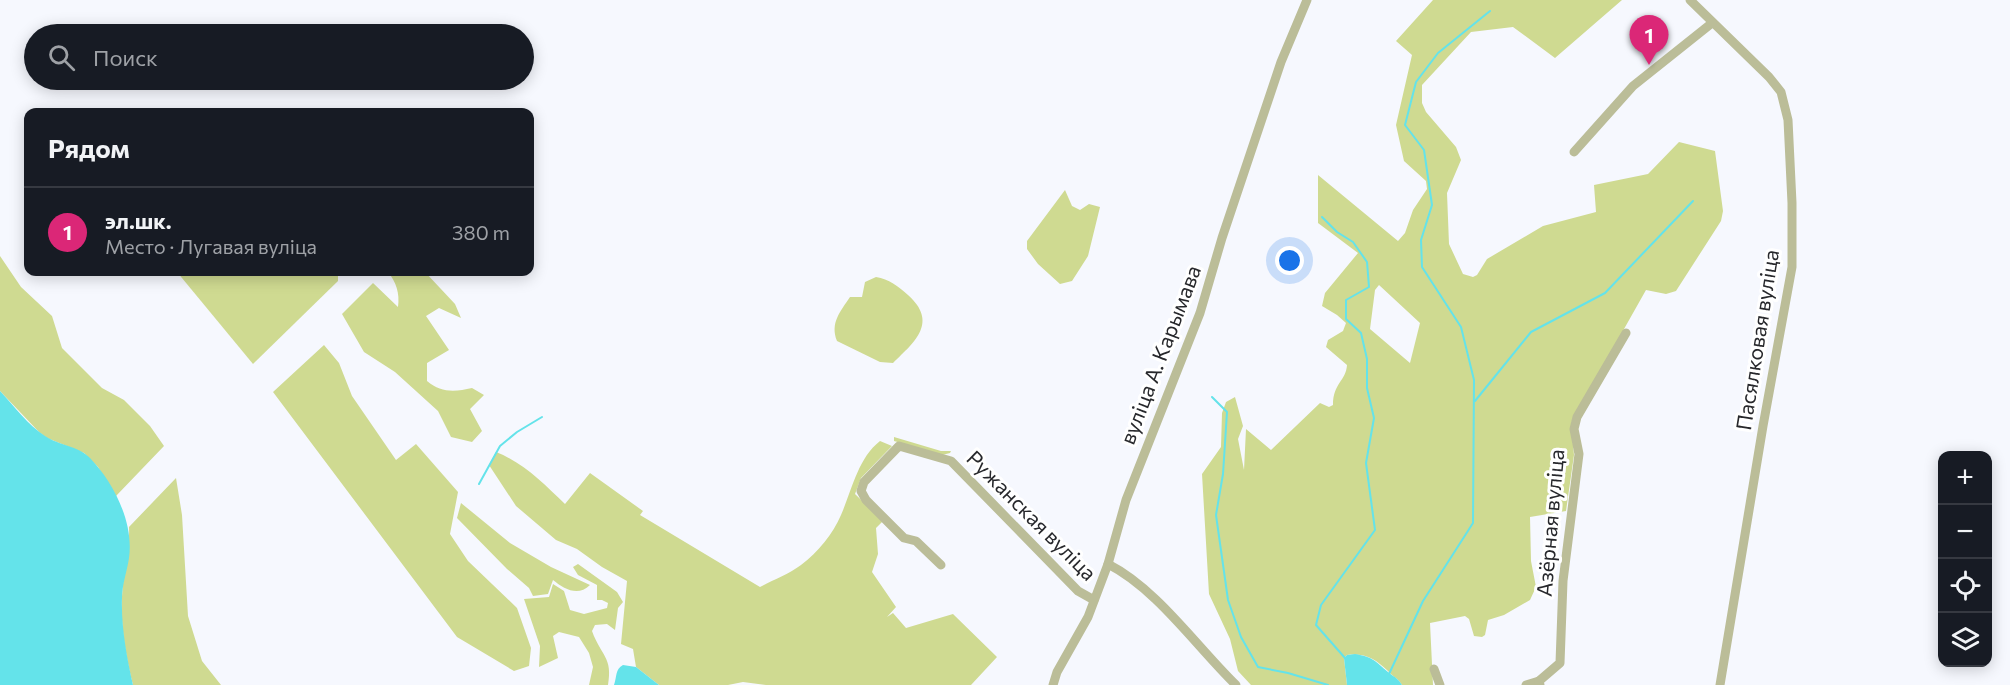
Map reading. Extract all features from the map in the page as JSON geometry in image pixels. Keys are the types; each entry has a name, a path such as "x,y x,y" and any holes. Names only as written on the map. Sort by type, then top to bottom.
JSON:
{"street":[{"name":"вуліца А. Карымава","path":"1053,685 1057,672 1088,617 1108,564 1126,500 1200,313 1222,238 1281,62 1307,0"},
{"name":"Пасялковая вуліца","path":"1690,0 1782,92 1790,137 1792,267 1720,685"},
{"path":"1574,152 1633,86 1712,23"},
{"name":"Азёрная вуліца","path":"1540,683 1560,663 1563,581 1579,454 1574,429 1577,417 1626,333"},
{"name":"Ружанская вуліца","path":"941,565 916,541 903,538 866,500 861,491 864,482 899,446 951,461 1078,591 1094,600"},
{"path":"1108,564 1122,571 1144,589 1236,685"},
{"path":"1434,669 1440,685"},
{"path":"1526,685 1540,683"}],"green space":[{"path":"1433,0 1622,0 1555,58 1513,27 1471,32 1422,85 1422,103 1426,112 1456,147 1461,160 1447,193 1449,244 1463,274 1473,277 1477,275 1487,259 1543,226 1596,212 1594,185 1648,174 1679,142 1715,151 1723,211 1721,221 1676,291 1666,294 1646,290 1571,423 1574,455 1566,511 1530,517 1531,561 1536,587 1530,600 1504,615 1488,620 1485,635 1482,637 1474,636 1469,619 1465,616 1430,623 1433,685 1402,685 1374,660 1365,656 1347,655 1344,658 1347,685 1251,685 1238,671 1230,639 1209,594 1202,474 1221,447 1222,413 1226,402 1235,397 1243,426 1238,439 1244,470 1246,429 1271,450 1320,403 1329,407 1333,405 1335,392 1347,365 1326,347 1328,340 1343,331 1346,323 1322,306 1325,293 1358,253 1318,223 1318,175 1398,241 1405,233 1413,210 1427,189 1426,181 1404,161 1396,125 1412,55 1396,41","holes":["1379,285 1420,323 1410,363 1370,329 1375,290"]},
{"path":"1065,190 1072,206 1080,210 1089,204 1100,207 1088,256 1072,281 1060,284 1038,264 1027,249 1027,241"},
{"path":"0,256 21,287 52,316 62,348 102,388 124,400 150,426 164,446 116,496 98,467 84,453 47,438 0,391"},
{"path":"180,276 338,276 338,281 253,364"},
{"path":"390,276 429,276 455,304 461,318 439,308 426,316 449,350 427,363 427,381 443,390 472,388 484,395 470,409 482,431 472,442 451,437 438,411 395,372 364,352 342,314 373,283 398,307 397,288"},
{"path":"876,277 889,281 901,289 917,305 922,314 923,323 916,339 893,363 880,362 837,341 835,335 835,323 850,297 862,297 865,282"},
{"path":"324,345 339,363 352,396 396,460 416,444 458,492 450,534 468,561 517,608 531,648 529,666 514,671 457,637 273,392"},
{"path":"894,437 941,451 951,451 942,455 894,441"},
{"path":"880,441 892,446 861,478 855,494 883,521 876,528 878,554 872,572 896,607 887,617 893,613 906,628 953,614 997,657 971,685 766,685 743,682 728,685 659,685 636,667 633,649 621,644 627,581 577,549 556,540 516,506 489,465 496,452 516,462 565,504 590,473 643,511 640,515 760,587 801,565 824,542 838,522 861,465 872,448"},
{"path":"176,478 182,515 188,616 202,661 221,685 133,685 128,663 122,608 129,527"},
{"path":"461,503 510,543 551,567 590,585 581,591 576,591 566,589 553,580 548,594 533,596 529,588 457,518"},
{"path":"578,564 617,592 623,602 618,608 615,630 607,624 595,625 592,631 608,662 608,685 589,685 593,667 589,653 579,637 559,632 553,636 558,658 539,667 540,646 524,599 549,597 553,584 564,591 570,610 584,614 607,608 608,603 597,600 597,585 578,575 573,567"}],"water":[{"path":"0,391 39,432 80,450 90,458 107,479 120,504 130,545 123,588 122,620 133,685 0,685"},
{"path":"1355,654 1373,660 1402,685 1347,685 1344,658"},
{"path":"623,665 636,667 659,685 614,685 617,671"}],"waterway":[{"path":"1389,674 1423,601 1473,523 1474,380 1461,327 1422,267 1421,240 1432,205 1424,150 1405,125 1416,82 1438,53 1490,11"},
{"path":"1475,401 1531,332 1605,293 1693,201"},
{"path":"1322,217 1337,232 1353,242 1367,262 1369,287 1346,300 1346,319 1361,333 1367,359 1367,388 1374,418 1366,463 1375,530 1321,605 1316,625 1345,658"},
{"path":"1212,397 1227,412 1223,474 1216,515 1228,600 1241,637 1258,667 1328,685"},
{"path":"479,484 500,446 517,432 542,417"}],"place":[{"name":"эл.шк.","path":"1649,65"}]}
